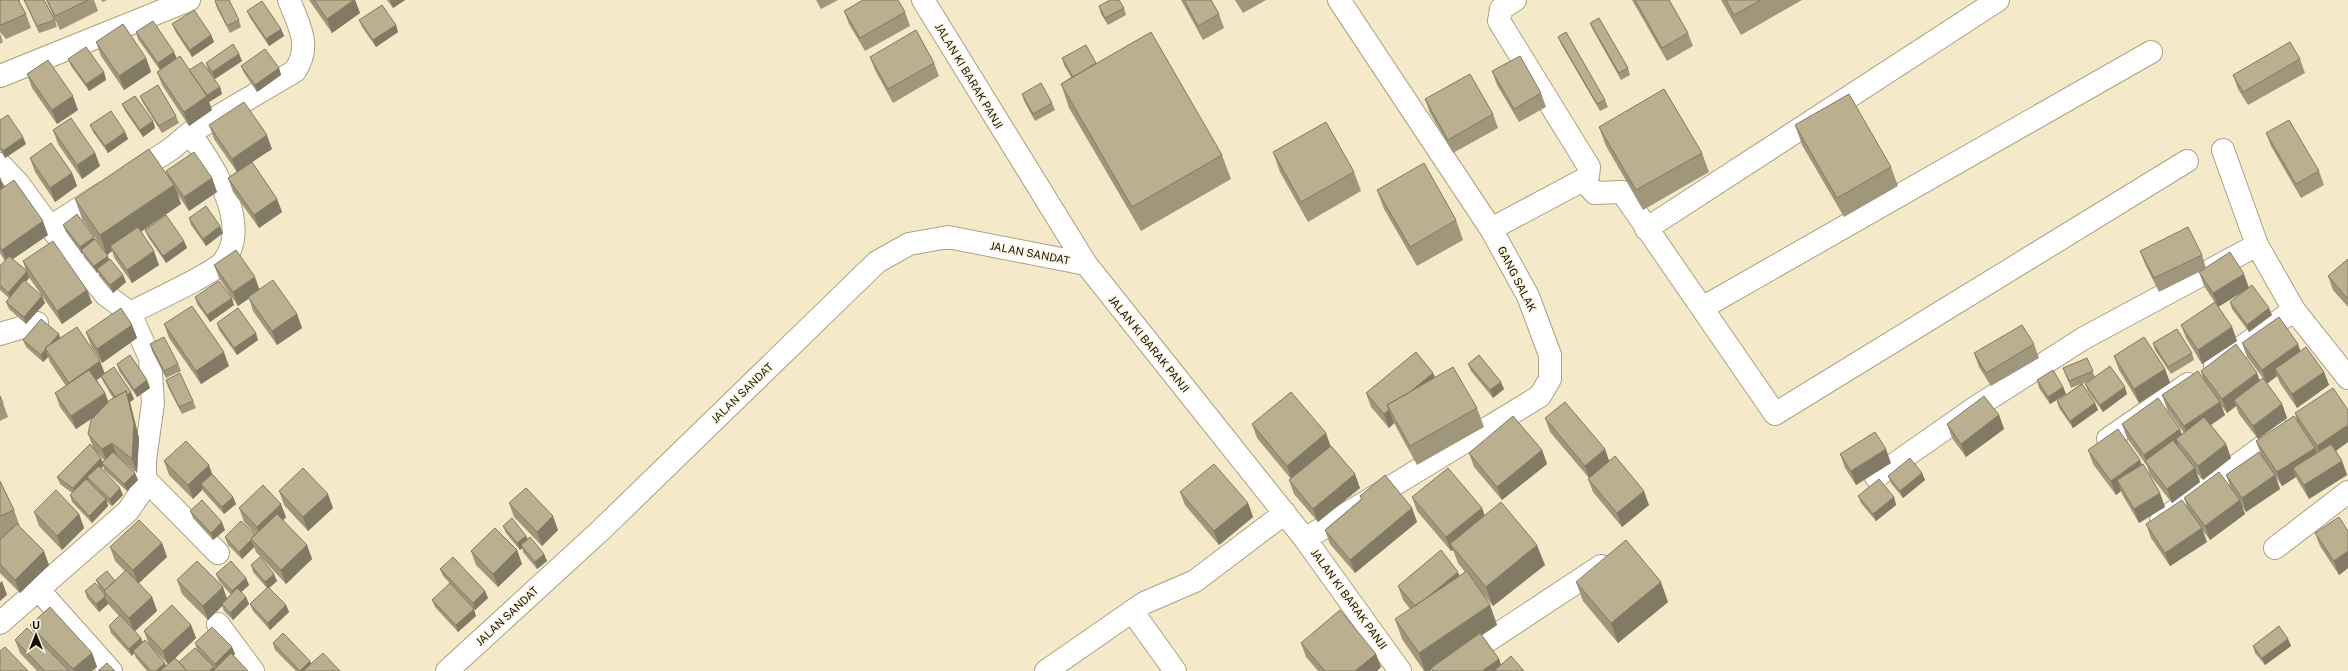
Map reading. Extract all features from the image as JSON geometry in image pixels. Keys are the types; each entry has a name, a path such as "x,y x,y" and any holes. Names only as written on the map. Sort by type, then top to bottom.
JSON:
{"street":[{"path":"0,76 189,0"},
{"path":"50,227 171,149 190,133 295,71 302,60 304,46 302,33 289,0"},
{"name":"JALAN KI BARAK PANJI","path":"923,0 1086,264 1285,513 1400,671"},
{"name":"GANG SALAK","path":"1305,539 1540,396 1550,379 1550,355 1528,296 1491,229 1339,0"},
{"path":"1491,229 1583,180 1588,176 1590,167 1499,21 1502,9 1515,0"},
{"path":"1646,229 1998,0"},
{"path":"1702,308 2151,52"},
{"path":"130,313 211,271 224,262 230,250 234,231 230,206 216,170 190,133"},
{"path":"2223,150 2257,245 2294,310 2344,384"},
{"path":"1583,180 1595,193 1622,192 1646,229 1775,414 2187,161"},
{"path":"0,164 18,183 50,227 106,295 130,313 150,358 153,403 145,460 145,479 139,495 128,511 37,588 0,623"},
{"name":"JALAN SANDAT","path":"447,671 600,531 877,262 909,244 948,236 1086,264"},
{"path":"1876,477 1976,407 2084,338 2257,245"},
{"path":"2108,440 2294,310"},
{"path":"0,334 37,322"},
{"path":"2155,525 2298,420"},
{"path":"145,479 218,553"},
{"path":"2275,548 2348,492"},
{"path":"1046,671 1144,603 1195,581 1285,513"},
{"path":"1442,671 1617,556"},
{"path":"37,588 110,671"},
{"path":"1132,611 1175,671"},
{"path":"218,624 253,671"}],"building":[{"path":"0,0 18,0 26,14 1,25"},
{"path":"24,0 44,0 55,20 37,26"},
{"path":"47,0 88,0 55,16"},
{"path":"229,0 239,20 227,26 215,1"},
{"path":"314,0 354,0 327,19"},
{"path":"863,0 898,0 905,12 860,38 844,11"},
{"path":"1110,0 1119,0 1124,8 1105,18 1099,6"},
{"path":"1184,0 1211,0 1219,14 1198,26"},
{"path":"1635,0 1669,0 1688,33 1662,48"},
{"path":"1726,0 1761,0 1734,15"},
{"path":"262,1 281,29 266,39 247,11"},
{"path":"382,5 396,25 373,40 359,20"},
{"path":"194,10 211,35 190,50 172,24"},
{"path":"1599,18 1628,68 1619,73 1590,23"},
{"path":"153,21 174,52 158,63 136,32"},
{"path":"123,24 146,58 119,76 96,42"},
{"path":"916,30 934,63 888,89 870,57"},
{"path":"1151,32 1222,155 1132,207 1061,84"},
{"path":"1566,32 1605,100 1597,104 1558,37"},
{"path":"2290,42 2300,59 2243,92 2233,75"},
{"path":"233,44 239,54 212,72 206,63"},
{"path":"1086,45 1096,63 1073,77 1062,58"},
{"path":"86,47 104,72 86,84 68,59"},
{"path":"265,49 279,68 255,85 241,66"},
{"path":"180,56 207,96 184,112 157,72"},
{"path":"1520,56 1541,93 1514,109 1492,71"},
{"path":"48,60 73,96 52,110 27,74"},
{"path":"202,62 220,87 207,95 189,70"},
{"path":"1470,74 1493,114 1448,140 1425,99"},
{"path":"1041,83 1052,103 1033,114 1022,94"},
{"path":"158,85 176,116 159,126 140,96"},
{"path":"1664,89 1702,153 1636,190 1599,127"},
{"path":"1849,94 1891,167 1837,198 1795,125"},
{"path":"135,96 153,121 140,130 122,104"},
{"path":"244,102 267,135 232,159 209,125"},
{"path":"111,111 125,132 105,146 90,125"},
{"path":"8,115 23,137 3,151 0,147 0,120"},
{"path":"71,118 95,153 77,165 53,130"},
{"path":"2289,120 2319,171 2296,184 2266,133"},
{"path":"1326,122 1354,172 1301,202 1273,152"},
{"path":"51,143 72,173 50,188 30,158"},
{"path":"149,149 174,185 100,235 75,199"},
{"path":"194,152 212,178 184,197 166,171"},
{"path":"252,162 277,199 254,215 228,178"},
{"path":"1424,163 1456,220 1410,247 1377,190"},
{"path":"14,180 43,221 2,250 0,247 0,190"},
{"path":"206,206 220,226 203,239 189,218"},
{"path":"77,214 94,237 80,247 63,225"},
{"path":"166,215 184,241 163,256 145,230"},
{"path":"138,227 154,251 127,270 110,246"},
{"path":"2188,227 2202,255 2154,278 2140,251"},
{"path":"95,239 108,256 94,266 81,250"},
{"path":"53,241 87,290 57,311 23,261"},
{"path":"236,250 255,277 233,292 214,265"},
{"path":"2230,252 2244,274 2213,293 2199,272"},
{"path":"9,256 27,271 8,293 0,285 0,266"},
{"path":"110,259 123,275 110,285 97,269"},
{"path":"2348,259 2348,299 2328,276"},
{"path":"24,280 42,296 24,317 6,302"},
{"path":"273,280 297,314 272,331 248,297"},
{"path":"219,281 232,298 207,315 195,297"},
{"path":"2252,285 2269,308 2247,325 2230,302"},
{"path":"2215,302 2232,327 2198,350 2181,325"},
{"path":"192,306 224,352 196,371 164,324"},
{"path":"121,308 132,325 97,349 86,332"},
{"path":"238,308 256,333 234,348 217,323"},
{"path":"2279,317 2298,344 2262,370 2242,343"},
{"path":"41,319 59,334 45,348 46,349 41,355 23,340"},
{"path":"2022,325 2034,344 1986,373 1974,353"},
{"path":"77,327 100,361 69,383 45,348"},
{"path":"2177,329 2192,353 2168,367 2153,343"},
{"path":"164,337 178,364 164,371 150,344"},
{"path":"2144,337 2165,369 2134,389 2114,356"},
{"path":"2236,344 2257,373 2222,399 2201,371"},
{"path":"2306,347 2324,372 2292,394 2275,369"},
{"path":"1416,352 1433,373 1410,392 1387,405 1389,410 1384,414 1366,393"},
{"path":"130,355 147,380 134,390 117,364"},
{"path":"1479,355 1501,382 1490,390 1468,364"},
{"path":"2087,358 2093,371 2069,381 2063,368"},
{"path":"2110,366 2125,387 2100,405 2085,384"},
{"path":"114,367 131,392 127,395 126,391 115,397 101,376"},
{"path":"1453,367 1477,408 1410,446 1387,405"},
{"path":"89,370 105,393 71,416 55,393"},
{"path":"2053,370 2063,387 2048,397 2037,380"},
{"path":"2198,371 2220,402 2184,426 2162,395"},
{"path":"180,373 193,401 179,407 166,380"},
{"path":"2263,378 2282,404 2253,426 2234,400"},
{"path":"2082,384 2095,403 2070,421 2057,401"},
{"path":"2333,388 2348,410 2348,425 2317,446 2295,413"},
{"path":"126,391 134,424 132,459 112,443 102,449 88,434 91,420 110,400"},
{"path":"1291,392 1326,433 1287,466 1252,424"},
{"path":"0,396 3,403 0,405"},
{"path":"1984,396 1999,415 1961,444 1947,424"},
{"path":"2158,398 2180,429 2144,455 2122,424"},
{"path":"1565,402 1605,449 1585,466 1545,418"},
{"path":"1513,416 1542,450 1497,487 1469,453"},
{"path":"2294,416 2315,448 2277,472 2256,441"},
{"path":"2204,417 2226,444 2198,466 2176,439"},
{"path":"2118,429 2140,460 2111,481 2088,450"},
{"path":"1875,432 1886,449 1851,471 1840,454"},
{"path":"2173,440 2195,468 2167,489 2145,461"},
{"path":"186,441 209,465 188,485 164,461"},
{"path":"90,444 101,458 73,488 57,477"},
{"path":"2331,444 2342,461 2304,485 2293,468"},
{"path":"1331,446 1355,474 1313,509 1289,480"},
{"path":"113,452 135,473 124,484 102,463"},
{"path":"2259,452 2275,475 2242,498 2226,475"},
{"path":"1615,456 1644,491 1617,513 1588,479"},
{"path":"1910,458 1922,473 1900,491 1888,476"},
{"path":"1214,464 1248,503 1214,531 1180,492"},
{"path":"2143,464 2160,493 2134,509 2117,480"},
{"path":"99,466 120,488 110,499 87,477"},
{"path":"303,468 328,494 303,517 279,491"},
{"path":"1448,468 1482,508 1446,537 1412,497"},
{"path":"2219,472 2240,500 2205,526 2184,498"},
{"path":"212,474 233,497 222,507 201,484"},
{"path":"1385,475 1412,508 1350,560 1325,530 1362,499 1360,496"},
{"path":"86,479 106,499 89,516 70,495"},
{"path":"1879,479 1894,497 1873,514 1858,496"},
{"path":"0,481 14,510 0,516"},
{"path":"263,485 281,504 257,527 239,508"},
{"path":"526,488 553,516 537,532 509,503"},
{"path":"56,490 79,514 57,536 34,512"},
{"path":"202,500 222,522 211,533 190,511"},
{"path":"2182,500 2202,528 2165,553 2146,524"},
{"path":"1501,502 1537,545 1486,587 1450,544"},
{"path":"277,514 307,545 281,570 251,539"},
{"path":"2339,517 2348,531 2348,551 2334,561 2315,533"},
{"path":"512,518 526,536 517,543 503,526"},
{"path":"139,520 162,543 133,570 110,547"},
{"path":"241,521 255,534 239,552 225,537"},
{"path":"17,524 44,551 15,580 0,564 0,540"},
{"path":"495,528 517,550 493,574 471,551"},
{"path":"530,537 544,554 535,562 521,545"},
{"path":"1626,540 1661,582 1611,623 1576,582"},
{"path":"1441,550 1458,572 1415,606 1398,586"},
{"path":"260,557 274,574 265,582 251,565"},
{"path":"453,557 485,591 473,603 440,569"},
{"path":"197,561 223,587 203,606 177,580"},
{"path":"231,561 246,578 232,591 216,574"},
{"path":"126,570 152,597 129,618 104,591"},
{"path":"107,571 115,581 105,590 96,580"},
{"path":"1467,571 1490,605 1419,653 1395,619"},
{"path":"95,583 104,593 105,597 96,604 85,591"},
{"path":"450,583 474,609 456,625 432,600"},
{"path":"268,587 286,605 268,623 250,604"},
{"path":"237,588 246,597 230,613 222,604"},
{"path":"172,605 191,625 163,651 144,631"},
{"path":"50,607 92,653 73,669 30,625"},
{"path":"1340,610 1376,654 1355,671 1325,671 1301,643"},
{"path":"120,615 141,638 129,649 109,626"},
{"path":"2279,626 2288,639 2262,658 2253,646"},
{"path":"212,627 232,647 215,664 195,643"},
{"path":"27,628 69,671 45,671 15,640"},
{"path":"283,633 310,661 300,671 273,643"},
{"path":"1480,633 1499,659 1482,671 1433,671 1431,668"},
{"path":"145,640 165,663 156,671 151,671 133,651"},
{"path":"5,647 28,671 0,671 0,651"},
{"path":"195,648 214,667 209,671 187,671 179,662"},
{"path":"231,653 248,671 213,671"},
{"path":"323,653 340,671 303,671"},
{"path":"1511,656 1524,671 1494,671"},
{"path":"175,658 187,671 160,671"},
{"path":"107,663 115,671 98,671"}]}
